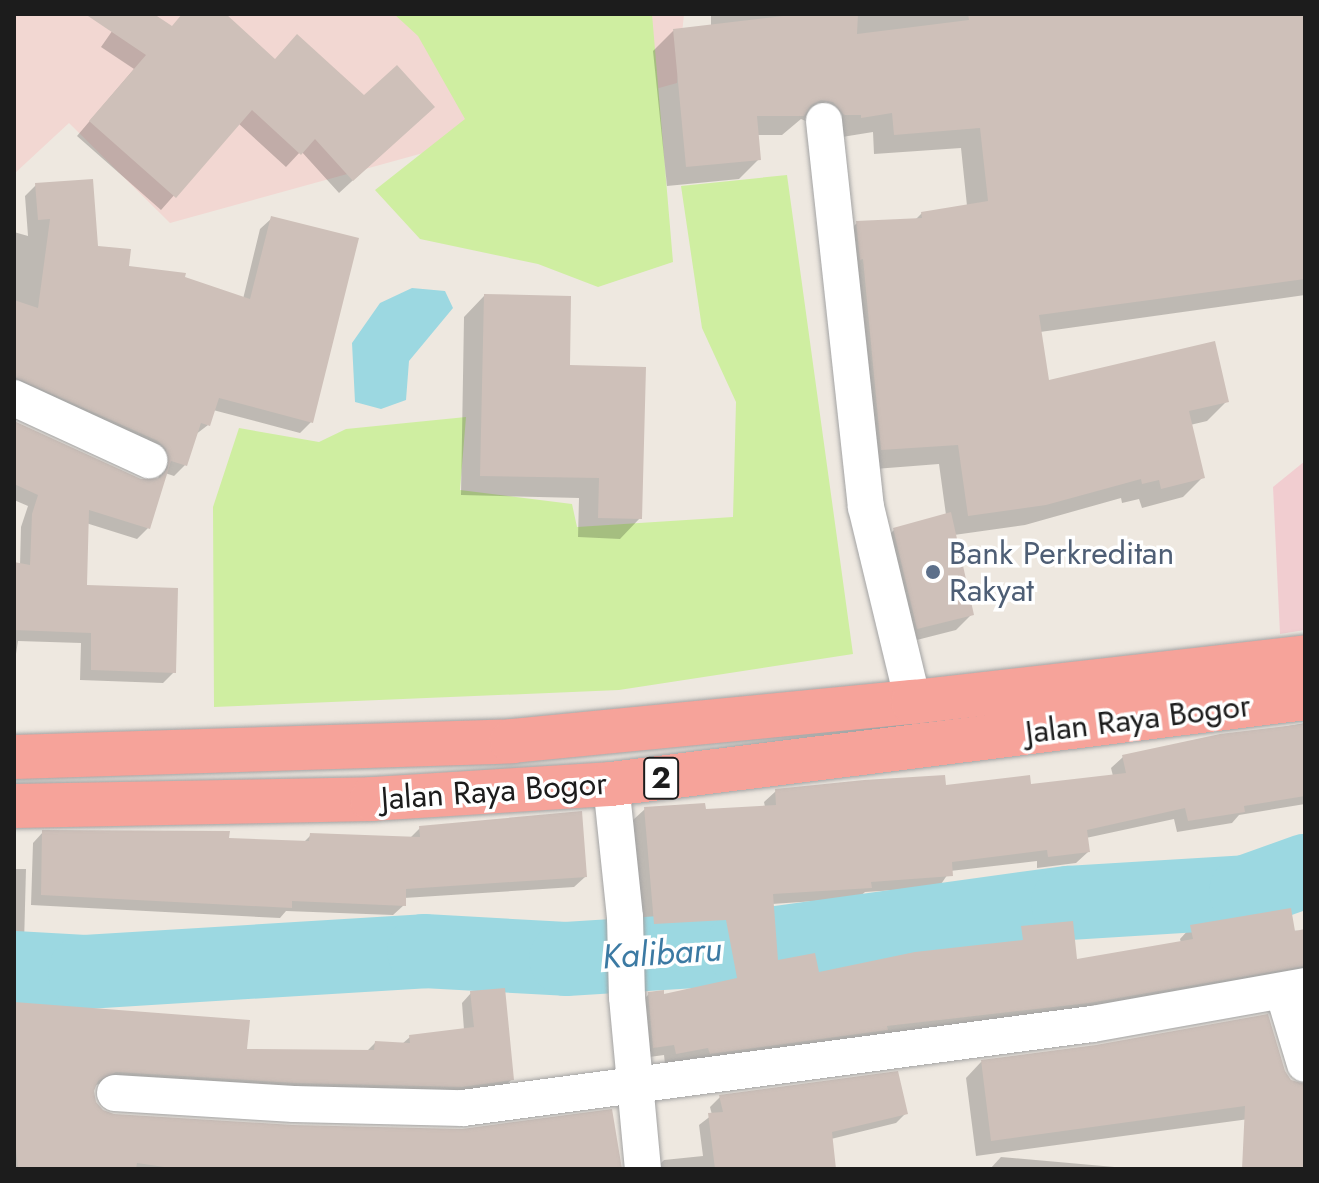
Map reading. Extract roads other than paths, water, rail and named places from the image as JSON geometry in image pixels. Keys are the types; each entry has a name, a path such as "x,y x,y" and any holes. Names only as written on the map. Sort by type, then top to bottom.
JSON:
{"highway":[{"name":"Jalan Raya Bogor","path":"14,757 512,741 913,702 1305,657"},
{"name":"Jalan Raya Bogor","path":"14,806 372,799 611,784 1305,698"}],"street":[{"path":"824,121 866,507 913,702"},
{"path":"14,398 149,460"},
{"path":"611,784 625,917 627,997 643,1169"},
{"path":"115,1093 294,1104 463,1108 1092,1024 1294,988 1305,1064"}],"water":[{"path":"412,288 445,291 453,308 409,361 406,400 381,409 355,402 352,343 380,303"}],"waterway":[{"name":"Kalibaru","path":"14,968 85,972 424,951 566,959 742,948 1068,903 1246,892 1305,871"}],"place":[{"name":"Bank Perkreditan Rakyat","path":"933,572"}]}
